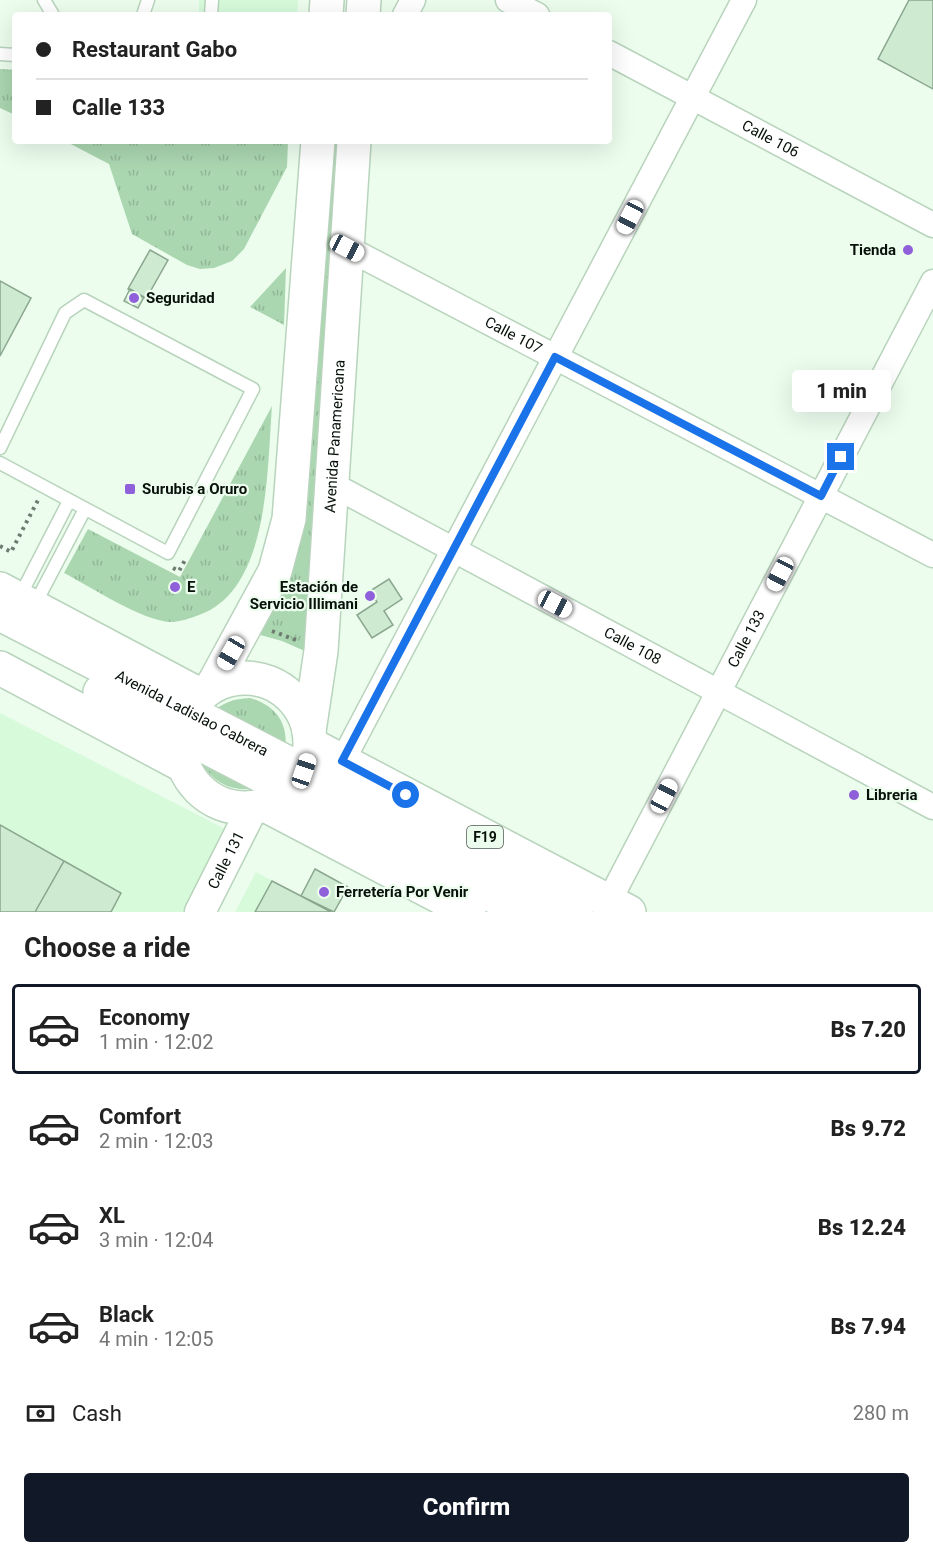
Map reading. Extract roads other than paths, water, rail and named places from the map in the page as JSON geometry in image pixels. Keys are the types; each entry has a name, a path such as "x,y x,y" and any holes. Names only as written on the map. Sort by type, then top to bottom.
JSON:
{"main road":[{"path":"195,706 275,571 290,519 318,144"},
{"name":"Avenida Panamericana","path":"303,783 321,651 354,144"},
{"path":"315,189 351,191"},
{"name":"Avenida Ladislao Cabrera","path":"13,602 195,706 303,783 469,912"},
{"name":"Avenida Ladislao Cabrera","path":"0,640 195,706"},
{"name":"F19","path":"0,668 184,766"},
{"path":"195,706 226,679 253,677 279,686 298,705 303,783"},
{"name":"F19","path":"195,706 180,750 184,766 198,788 219,803 236,807 303,783"},
{"name":"Avenida Ladislao Cabrera","path":"303,783 619,907"},
{"name":"Avenida Ladislao Cabrera","path":"303,783 524,912"},
{"name":"Avenida Ladislao Cabrera","path":"303,783 576,912"}],"street":[{"path":"508,0 531,12"},
{"path":"303,783 454,550 744,0"},
{"name":"Calle 106","path":"612,55 933,225"},
{"name":"Calle 107","path":"347,248 933,555"},
{"name":"Calle 133","path":"619,907 718,692 933,282"},
{"name":"Calle 108","path":"333,485 933,807"},
{"name":"Calle 131","path":"200,912 303,783"}],"lane":[{"path":"0,448 65,313 84,300 253,389 168,553 0,463"},
{"path":"13,602 69,501"},
{"path":"13,602 85,509"}],"place":[{"name":"Tienda","path":"908,250"},
{"name":"Seguridad","path":"134,298"},
{"name":"Surubis a Oruro","path":"130,489"},
{"name":"E","path":"175,587"},
{"name":"Estación de Servicio Illimani","path":"370,596"},
{"name":"Libreria","path":"854,795"},
{"name":"Ferretería Por Venir","path":"324,892"}]}
